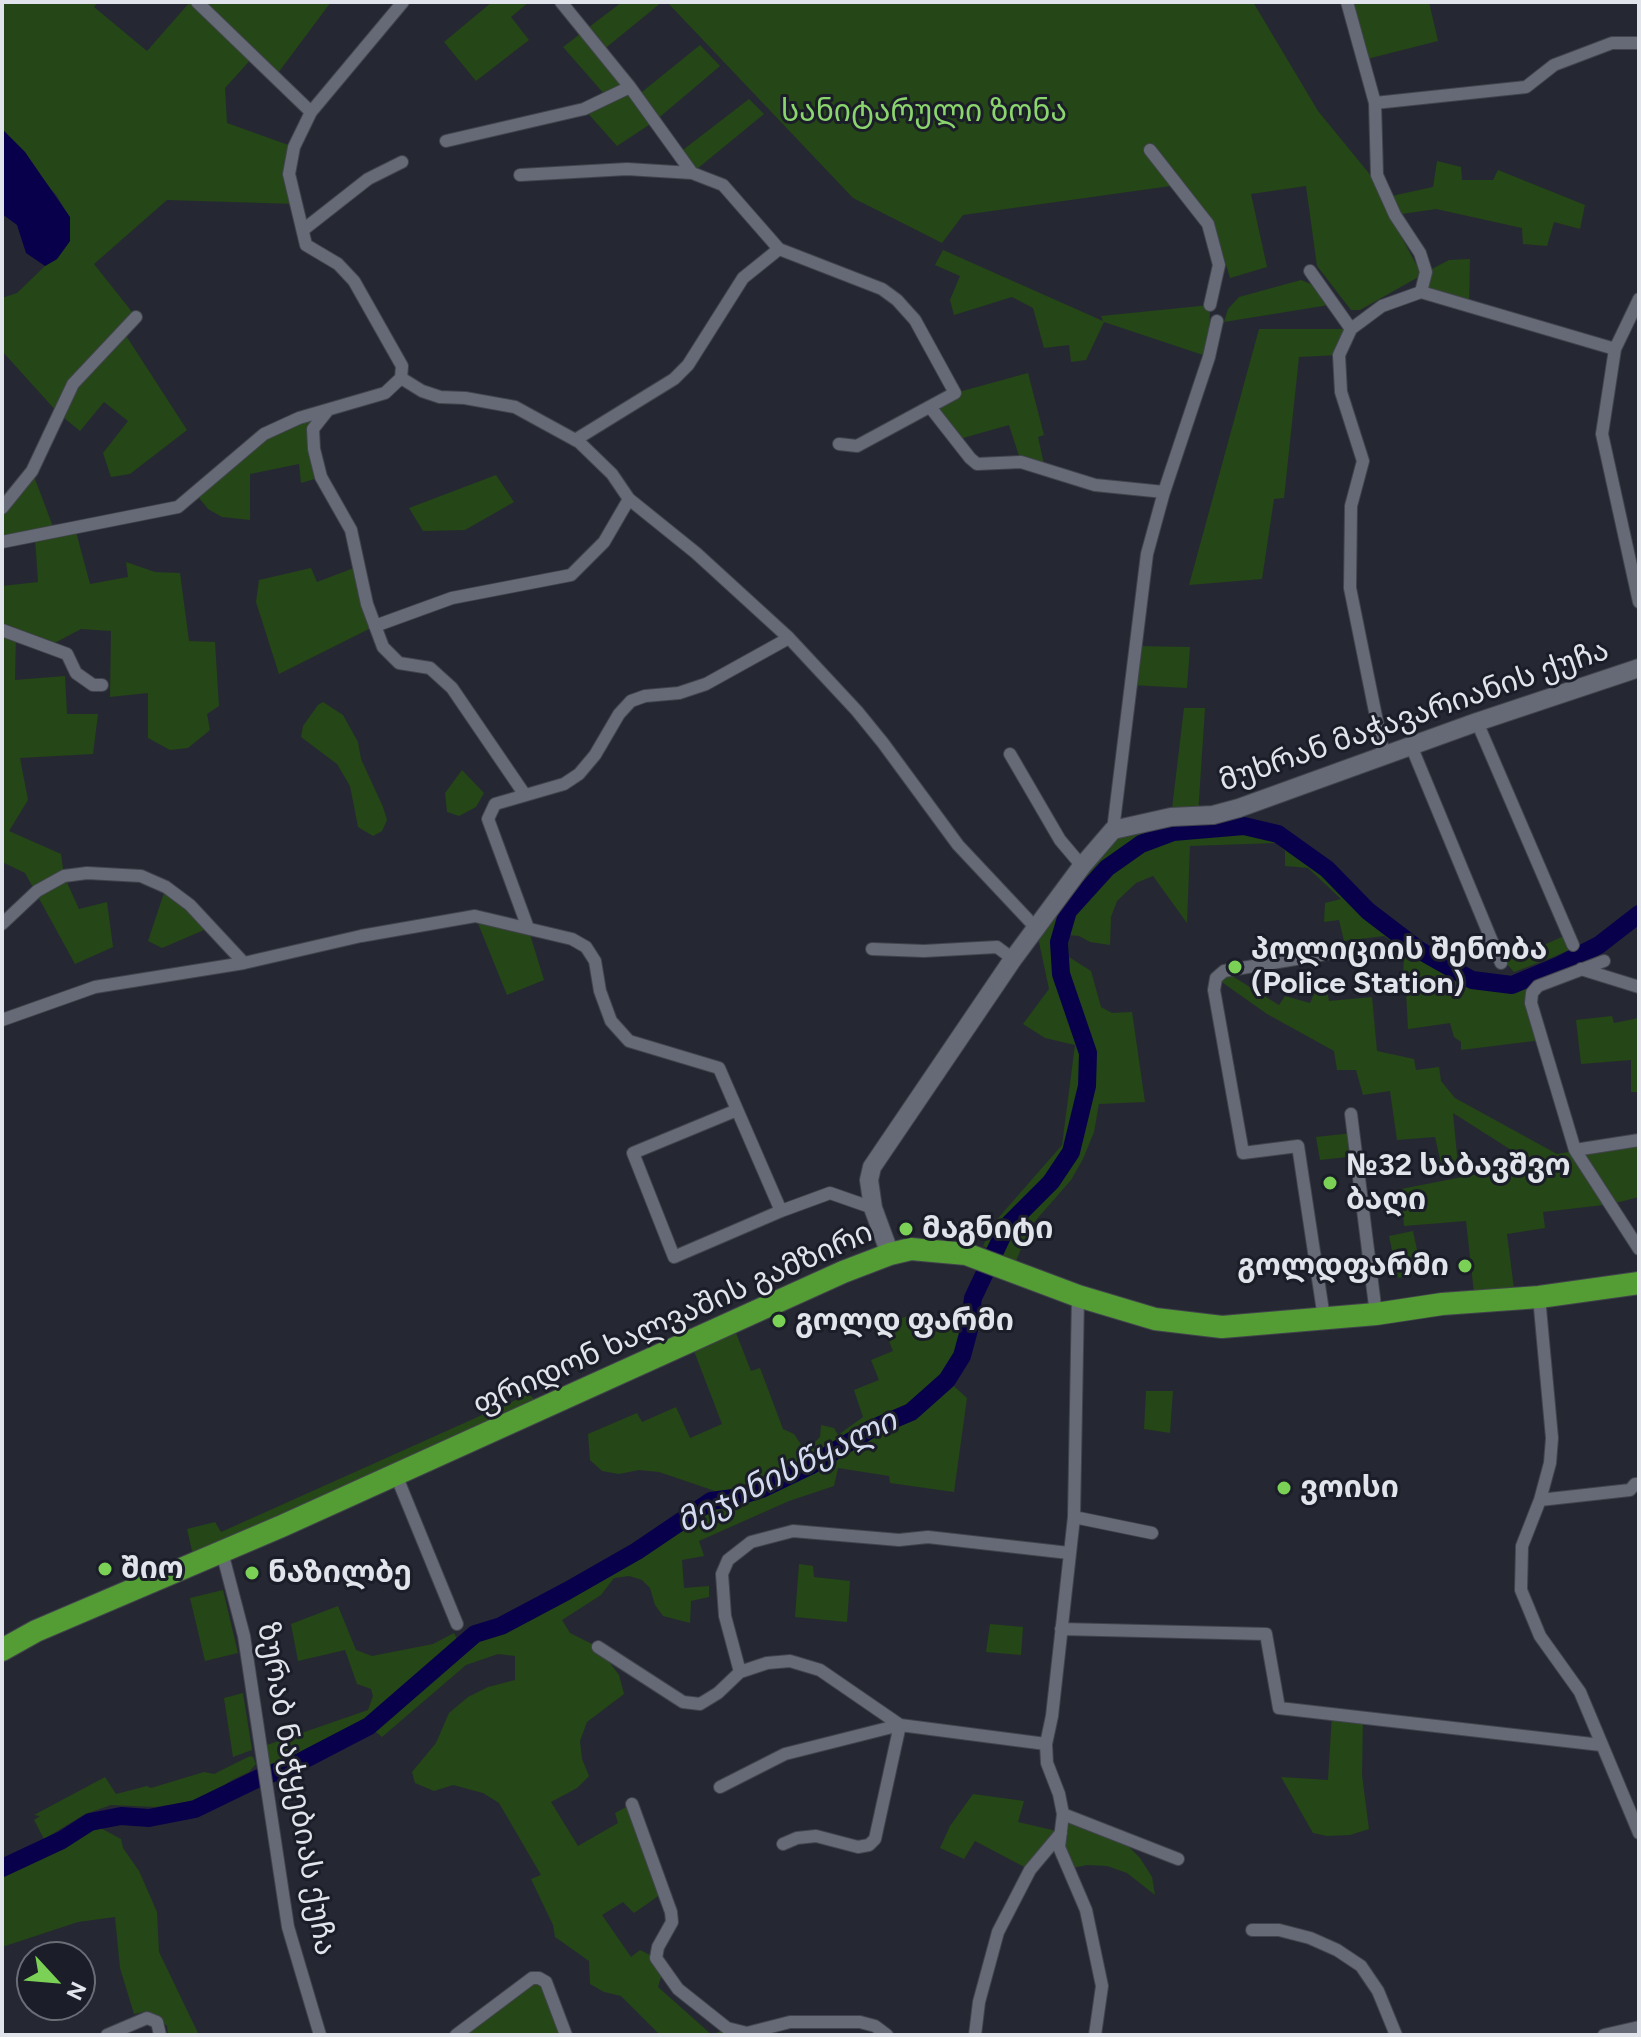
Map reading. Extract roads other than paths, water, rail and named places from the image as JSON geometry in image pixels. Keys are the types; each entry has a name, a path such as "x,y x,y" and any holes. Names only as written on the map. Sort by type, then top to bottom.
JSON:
{"highway":[{"name":"ფრიდონ ხალვაშის გამზირი","path":"2,1650 36,1631 396,1475 837,1275 911,1249 966,1254 1078,1296 1155,1319 1222,1327 1539,1297 1639,1283"}],"street":[{"path":"197,2 311,112"},
{"path":"2,542 178,507 264,434 299,418 385,393 401,378 402,366 398,357 354,281 338,264 306,245 289,174 294,147 311,112 403,2"},
{"path":"561,2 630,87 692,173"},
{"path":"1347,2 1375,103 1377,175 1395,215 1420,253 1426,272 1421,292"},
{"path":"1375,103 1526,87 1547,70 1612,43 1639,43"},
{"path":"446,141 584,109 630,87"},
{"path":"1150,150 1208,224 1219,265 1210,305"},
{"path":"303,230 368,179 402,162"},
{"path":"520,175 627,169 692,173 723,185 779,249 882,289 915,320 955,393 857,446 839,444"},
{"path":"575,440 674,379 688,365 743,278 779,249"},
{"path":"1310,271 1351,329"},
{"path":"1384,756 1350,588 1351,506 1363,461 1341,392 1339,355 1351,329 1382,306 1421,292 1615,349"},
{"path":"1639,299 1615,349 1602,434 1639,602"},
{"path":"2,508 32,471 73,384 136,317"},
{"path":"890,1254 873,1208 869,1180 872,1167 1013,959 1082,866 1113,830 1147,554 1209,357 1217,321"},
{"path":"401,378 422,391 440,397 515,407 575,440 612,474 629,499 696,553 789,638 874,732 958,845 1036,928"},
{"path":"930,407 977,464 1021,462 1095,485 1164,492"},
{"path":"328,410 313,429 314,449 321,477 351,530 367,604 383,647 399,663 430,668 452,688 525,795"},
{"path":"375,626 452,598 571,575 604,542 629,499"},
{"path":"2,630 67,654 76,673 93,685 102,685"},
{"path":"528,928 488,819 495,804 564,784 579,774 631,701 645,696 679,693 706,684 789,638"},
{"name":"მუხრან მაჭავარიანის ქუჩა","path":"1113,830 1171,817 1213,815 1239,808 1477,722 1639,668"},
{"path":"1477,722 1573,945"},
{"path":"1412,748 1501,963"},
{"path":"1010,754 1060,840 1082,866"},
{"path":"2,924 37,891 64,876 87,873 141,876 166,887 190,905 244,963"},
{"path":"2,1020 95,987 244,963 361,936 475,916 528,928 572,939 586,947 595,961 600,991 611,1021 629,1041 719,1068 781,1211"},
{"path":"872,949 924,951 997,947 1013,959"},
{"path":"1324,1318 1298,1146 1243,1153 1214,990 1221,969 1326,954"},
{"path":"1604,961 1538,986 1532,993 1531,1003 1575,1150 1639,1249"},
{"path":"1581,969 1639,987"},
{"path":"737,1110 633,1153 674,1257 830,1193 873,1208"},
{"path":"1351,1114 1376,1314"},
{"path":"1575,1150 1639,1140"},
{"path":"1078,1296 1074,1517 1052,1716 1046,1744 1047,1763 1063,1814 1059,1847 1086,1910 1102,1986 1095,2035"},
{"path":"1539,1297 1552,1438 1550,1463 1540,1500 1522,1546 1521,1590 1540,1636 1580,1692 1638,1827"},
{"path":"396,1475 457,1624"},
{"path":"1540,1500 1630,1490 1639,1484"},
{"path":"1074,1517 1152,1533"},
{"path":"740,1672 725,1616 722,1574 728,1560 751,1542 793,1531 899,1540 928,1537 1069,1553"},
{"name":"ზურაბ ნაჭყებიას ქუჩა","path":"222,1552 244,1636 288,1927 320,2035"},
{"path":"1061,1629 1266,1634 1279,1708 1601,1745"},
{"path":"598,1647 683,1702 700,1704 718,1693 740,1672 767,1663 790,1661 820,1670 900,1725"},
{"path":"720,1787 785,1754 900,1725 1046,1744"},
{"path":"783,1844 797,1838 816,1836 858,1847 869,1845 875,1839 900,1725"},
{"path":"632,1804 671,1912 672,1922 658,1947 656,1958 678,1989 727,2028 747,2033 790,2022 860,2022 875,2026 887,2035"},
{"path":"1063,1814 1178,1859"},
{"path":"975,2035 979,2002 998,1932 1030,1870 1061,1833"},
{"path":"1252,1930 1279,1930 1310,1938 1337,1950 1361,1966 1378,1991 1396,2035"},
{"path":"456,2035 532,1978 546,1982 566,2035"},
{"path":"107,2035 147,2018 157,2022 160,2035"},
{"path":"1604,2035 1639,2027"}],"waterway":[{"name":"მეჯინისწყალი","path":"2,1868 62,1840 90,1822 121,1816 149,1818 195,1809 292,1766 369,1726 475,1634 501,1626 567,1591 637,1551 711,1501 762,1489 810,1466 871,1429 911,1412 947,1380 962,1356 973,1298 1007,1226 1051,1182 1071,1152 1087,1086 1088,1053 1061,974 1059,942 1068,911 1107,868 1141,844 1173,832 1244,826 1278,834 1327,869 1368,911 1419,950 1472,980 1512,985 1599,945 1639,914"}],"place":[{"name":"პოლიციის შენობა (Police Station)","path":"1235,967"},
{"name":"№32 საბავშვო ბაღი","path":"1330,1183"},
{"name":"მაგნიტი","path":"906,1229"},
{"name":"გოლდფარმი","path":"1465,1266"},
{"name":"გოლდ ფარმი","path":"779,1321"},
{"name":"ვოისი","path":"1284,1488"},
{"name":"შიო","path":"105,1569"},
{"name":"ნაზილბე","path":"252,1573"}],"park label":[{"name":"სანიტარული ზონა","path":"924,112"}]}
